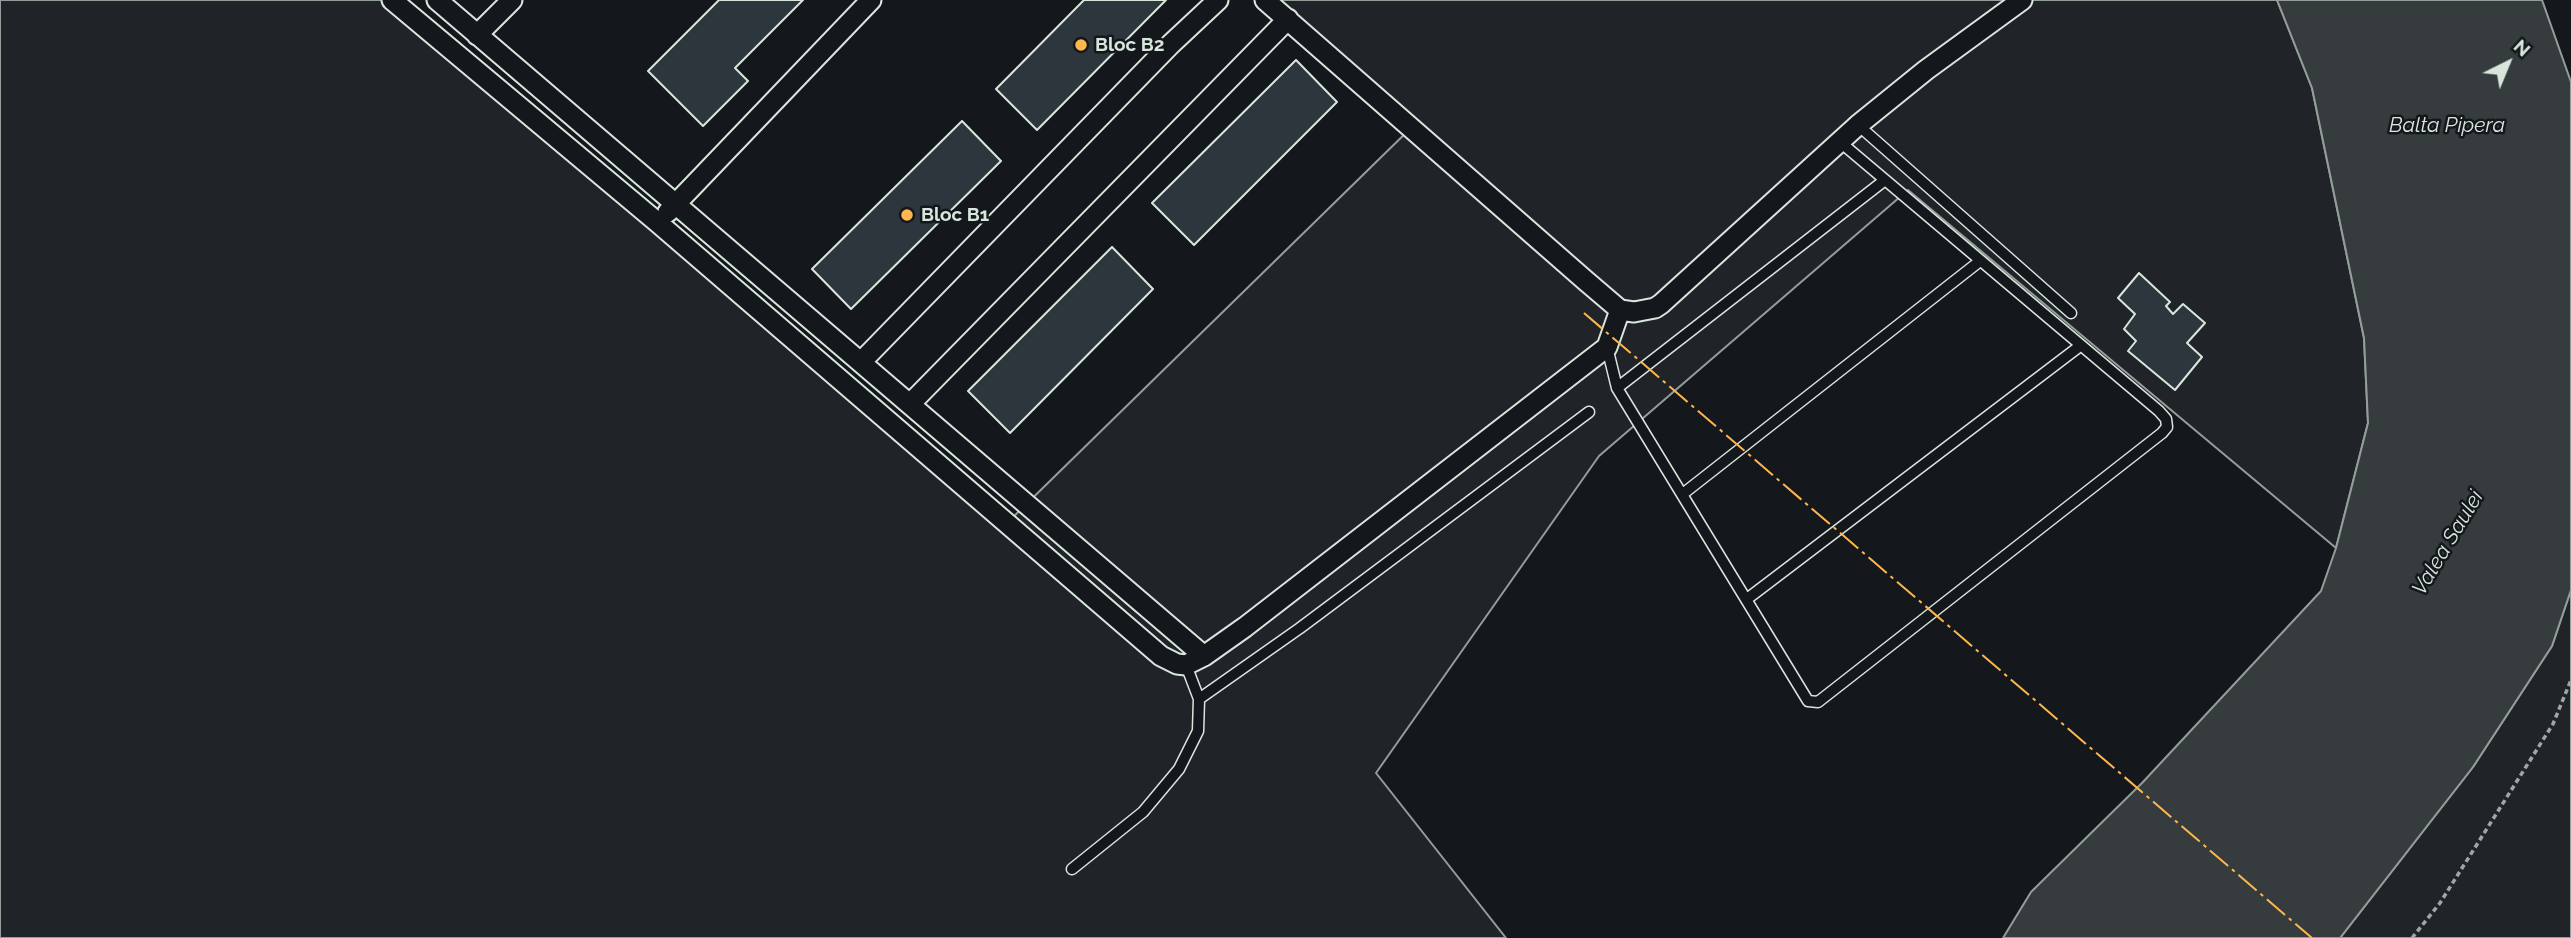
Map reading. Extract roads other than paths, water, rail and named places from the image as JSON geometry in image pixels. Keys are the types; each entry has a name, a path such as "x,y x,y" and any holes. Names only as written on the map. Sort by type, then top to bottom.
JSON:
{"street":[{"path":"393,0 657,222 1169,662 1186,665 1204,656 1607,347 1620,310"},
{"path":"437,0 1204,656"},
{"path":"477,35 512,0"},
{"path":"657,222 871,0"},
{"path":"862,361 1171,44 1219,0"},
{"path":"1265,0 1620,310 1646,311 1661,304 1858,125 1926,70 2022,0"},
{"path":"911,403 1288,19"},
{"path":"580,158 598,137"}],"lane":[{"path":"1858,125 2071,313"},
{"path":"1607,347 1617,388 1684,493 1801,695 1808,701 1818,702 2167,427 2166,419 2160,411 1839,141"},
{"path":"1617,388 1885,180"},
{"path":"1684,493 1980,261"},
{"path":"1747,599 2080,346"},
{"path":"1199,699 1300,628 1589,412"},
{"path":"1072,869 1143,812 1162,793 1179,769 1198,731 1199,699 1186,665"}],"water":[{"name":"Balta Pipera","path":"2277,0 2542,0 2571,82 2571,590 2552,646 2473,767 2340,938 2003,938 2031,892 2142,783 2321,591 2336,548 2368,423 2364,338 2312,88"}],"place":[{"name":"Bloc B2","path":"1081,45"},
{"name":"Bloc B1","path":"907,215"}],"water label":[{"name":"Valea Saulei","path":"2448,543"}]}
